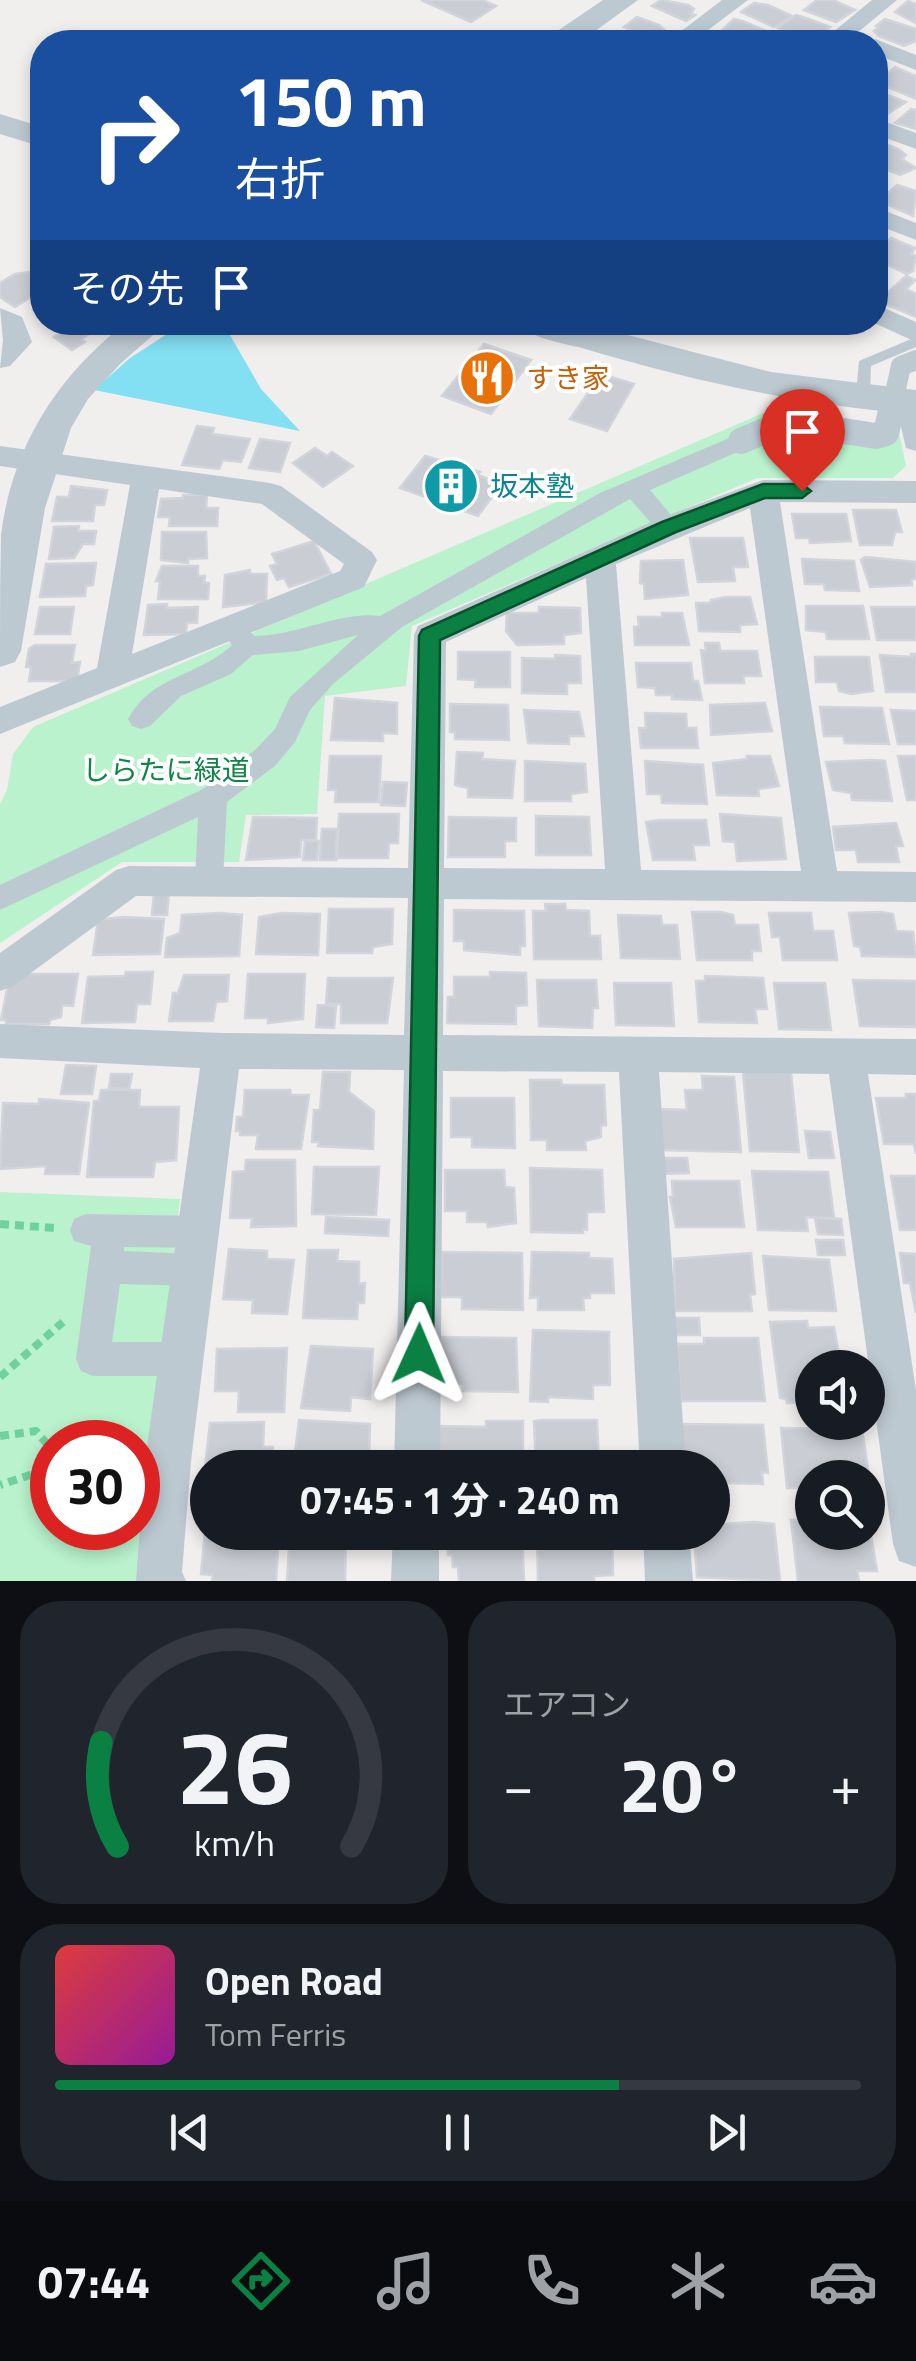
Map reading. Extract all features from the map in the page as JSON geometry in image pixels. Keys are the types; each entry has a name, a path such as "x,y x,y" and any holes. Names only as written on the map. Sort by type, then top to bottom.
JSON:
{"street":[{"path":"579,30 623,0"},
{"path":"695,30 737,0"},
{"path":"857,30 886,0"},
{"path":"888,51 916,63"},
{"path":"0,123 30,134"},
{"path":"888,130 916,142"},
{"path":"888,220 916,232"},
{"path":"0,317 12,323 18,342 0,359"},
{"path":"888,319 916,333"},
{"path":"0,651 18,458 100,360 134,335"},
{"path":"577,335 641,355 769,384 863,380 912,402 916,441"},
{"path":"417,1450 430,636 452,607 634,488 785,422 876,436 886,433 901,366 916,360"},
{"path":"0,722 112,676 240,636 354,579 360,560 270,494 18,458"},
{"path":"112,676 146,478"},
{"path":"634,488 669,527"},
{"path":"240,636 303,641 352,624 386,627 600,558 763,491 916,492"},
{"path":"763,491 821,884"},
{"path":"600,558 624,883"},
{"path":"0,898 16,894 214,797 266,758 286,735 299,704 386,627"},
{"path":"141,719 163,695 210,676 236,658 240,636"},
{"path":"208,880 214,797"},
{"path":"0,974 129,881 916,887"},
{"path":"0,1041 222,1051 916,1057"},
{"path":"162,1581 158,1576 167,1480 222,1051"},
{"path":"846,1056 916,1544"},
{"path":"638,1057 661,1450"},
{"path":"182,1359 93,1360 106,1267 98,1230 196,1251"},
{"path":"106,1267 196,1251"},
{"path":"415,1581 416,1550"},
{"path":"667,1550 670,1581"}],"lane":[{"path":"863,380 916,342"}],"path":[{"path":"0,1224 98,1230"},
{"path":"0,1377 62,1324 67,1310"},
{"path":"0,1436 36,1431 46,1443 45,1462 33,1474 0,1485"}],"green space":[{"name":"しらたに緑道","path":"775,408 875,424 899,432 906,466 893,478 757,478 412,626 406,686 325,696 317,814 246,815 239,862 122,862 0,943 0,804 7,790 13,754 33,727"},
{"path":"0,1192 180,1199 155,1420 30,1420 30,1550 140,1550 136,1581 0,1581"}],"water":[{"path":"165,335 230,335 261,389 300,431 94,390 130,358"}],"building":[{"path":"421,0 482,0 496,6 471,22"},
{"path":"661,0 688,5 695,15 686,21 652,6"},
{"path":"817,0 833,0 855,10 836,22 804,10"},
{"path":"908,1 916,4 916,23 895,12"},
{"path":"754,3 792,16 774,27 741,12"},
{"path":"796,15 830,27 826,30 778,28"},
{"path":"637,17 664,30 631,30 624,27"},
{"path":"734,19 763,30 722,30"},
{"path":"885,19 916,29 916,41 904,46 888,40 888,30 875,30 879,27 876,26"},
{"path":"895,67 916,76 916,99 888,87 888,74"},
{"path":"888,96 906,102 888,113"},
{"path":"911,109 916,110 916,129 895,123"},
{"path":"888,145 900,150 906,155 902,159 916,168 900,175 888,170"},
{"path":"897,185 916,191 913,216 888,205 888,193"},
{"path":"891,238 915,248 911,254 916,256 913,271 907,274 888,265"},
{"path":"30,272 30,298 15,307 0,297 0,283 15,274"},
{"path":"906,276 915,280 906,289 916,294 916,317 888,305 888,292"},
{"path":"87,335 81,339 85,342 72,350 54,337"},
{"name":"すき家","path":"484,344 531,360 491,414 442,396"},
{"path":"601,374 634,384 607,431 570,419"},
{"path":"197,426 214,428 212,434 250,439 241,462 223,460 219,469 182,465"},
{"path":"260,439 290,443 280,472 249,468"},
{"path":"315,448 327,456 332,452 353,466 323,487 293,463"},
{"name":"坂本塾","path":"425,456 480,472 478,475 501,484 478,516 400,488"},
{"path":"71,486 107,490 104,505 95,505 93,521 52,521 57,497 69,497"},
{"path":"207,495 206,508 218,508 217,526 169,526 170,517 158,517 161,499"},
{"path":"853,510 896,510 902,532 895,532 892,545 860,545"},
{"path":"792,514 846,514 851,541 810,543 809,538 796,538"},
{"path":"79,526 78,531 96,531 94,544 83,544 74,558 49,559 54,527"},
{"path":"162,532 206,532 207,558 188,559 188,563 161,560"},
{"path":"690,538 743,538 748,567 733,567 735,581 698,582"},
{"path":"314,541 331,574 289,587 284,578 277,580 270,566 277,564 272,554"},
{"path":"865,557 916,562 916,579 911,579 912,585 870,587 861,560"},
{"path":"802,559 854,561 859,591 825,590 824,584 805,584"},
{"path":"683,560 688,595 645,599 644,584 640,583 641,561"},
{"path":"96,563 93,585 86,586 85,596 40,597 46,564"},
{"path":"162,566 198,566 198,576 205,576 204,583 209,583 208,599 158,599 160,581 156,581"},
{"path":"250,570 250,574 267,574 266,602 223,607 225,575"},
{"path":"750,597 757,624 740,625 740,632 699,631 696,603"},
{"path":"167,604 167,608 198,607 197,623 187,623 186,634 144,635 148,605"},
{"path":"806,606 863,606 869,639 827,639 826,632 806,630"},
{"path":"40,607 74,607 70,634 35,634"},
{"path":"539,607 580,608 581,633 564,635 564,644 517,645 506,631 507,613 539,613"},
{"path":"871,607 916,607 916,640 877,640"},
{"path":"662,613 682,613 689,645 635,645 638,617 662,617"},
{"path":"705,643 719,643 720,651 757,651 761,676 743,676 744,683 705,683 701,650 706,651"},
{"path":"35,645 75,645 72,663 80,662 77,681 29,681 29,649"},
{"path":"458,652 510,652 510,687 475,687 476,680 458,679"},
{"path":"916,654 916,692 886,692 880,655 912,657"},
{"path":"555,655 580,656 581,683 567,683 567,694 522,693 522,658 555,659"},
{"path":"815,657 869,657 873,691 851,694 839,691 837,682 816,682"},
{"path":"636,663 691,663 693,681 698,681 702,700 672,699 672,695 656,695 655,688 638,687"},
{"path":"335,698 397,703 397,734 383,733 383,741 331,740"},
{"path":"765,703 772,731 711,735 710,705"},
{"path":"450,704 508,705 509,740 455,739 455,732 450,732"},
{"path":"820,707 882,708 889,744 845,743 843,736 824,736"},
{"path":"524,710 579,712 584,736 569,736 569,744 528,743"},
{"path":"891,710 916,711 916,744 898,744"},
{"path":"645,713 686,714 687,728 696,728 698,748 641,748 639,728 646,728"},
{"path":"457,752 483,753 482,759 515,761 512,798 468,797 468,788 455,785"},
{"path":"330,756 381,756 379,802 335,802 336,790 328,790"},
{"path":"770,756 779,786 758,789 759,796 717,795 713,763"},
{"path":"898,756 916,756 916,800 907,800"},
{"path":"525,761 585,764 587,792 571,794 571,801 525,801"},
{"path":"645,761 703,765 707,804 662,803 661,794 647,794"},
{"path":"885,761 892,801 852,800 851,793 833,790 826,762"},
{"path":"383,782 407,783 405,806 381,805"},
{"path":"339,814 399,814 398,843 389,843 388,858 337,858"},
{"path":"720,814 781,818 786,859 737,861 735,842 723,841"},
{"path":"536,816 589,817 591,855 536,855"},
{"path":"253,817 317,818 316,840 301,840 300,857 246,860"},
{"path":"449,817 516,818 516,841 505,841 505,857 448,857"},
{"path":"706,820 709,845 693,845 695,860 653,860 646,822"},
{"path":"896,823 903,846 896,846 899,862 858,862 856,850 836,850 833,827"},
{"path":"322,829 337,829 336,860 320,860"},
{"path":"305,841 319,841 317,860 303,860"},
{"path":"154,892 169,892 167,915 152,915"},
{"path":"545,904 565,904 566,910 589,911 590,936 600,936 601,959 534,959 533,911 546,911"},
{"path":"329,909 393,909 392,944 373,947 372,953 327,953"},
{"path":"454,910 524,911 525,946 520,946 520,955 464,950 464,941 454,941"},
{"path":"692,912 721,912 733,915 735,925 758,925 761,951 752,951 752,960 697,960"},
{"path":"769,913 811,913 813,931 833,931 837,960 783,960 780,937 772,937"},
{"path":"849,913 893,914 896,931 913,932 916,957 862,956 860,947 854,946"},
{"path":"320,914 318,955 256,954 259,917"},
{"path":"182,915 242,915 239,956 165,957 167,938 180,933"},
{"path":"618,915 661,916 662,925 677,925 680,959 621,958"},
{"path":"164,919 160,954 93,955 98,920"},
{"path":"126,972 153,972 150,1004 137,1004 135,1022 82,1023 88,977 125,976"},
{"path":"490,972 526,973 527,1005 516,1006 516,1024 447,1023 448,997 454,997 454,977 490,977"},
{"path":"23,974 78,974 73,1006 62,1005 61,1017 49,1024 6,1024 6,1020 1,1020 8,985"},
{"path":"248,974 305,974 303,1019 268,1023 268,1018 245,1018"},
{"path":"184,975 229,975 227,1001 216,1002 213,1021 169,1021 173,993 178,993"},
{"path":"705,976 763,978 767,1009 755,1009 757,1023 699,1022 696,981 705,981"},
{"path":"328,978 393,978 387,1023 341,1023 341,1004 326,1004"},
{"path":"537,980 596,980 598,1008 593,1008 592,1028 539,1026"},
{"path":"853,980 916,981 916,1027 860,1026"},
{"path":"614,983 671,983 674,1026 616,1025"},
{"path":"774,983 825,983 831,1030 779,1029"},
{"path":"318,1005 336,1006 334,1028 316,1027"},
{"path":"66,1065 96,1066 92,1094 61,1094"},
{"path":"743,1071 791,1073 799,1152 750,1151"},
{"path":"323,1072 350,1072 349,1092 374,1111 373,1149 318,1146 319,1142 312,1142"},
{"path":"111,1074 132,1074 129,1089 109,1088"},
{"path":"702,1076 734,1077 741,1152 661,1150 659,1109 687,1110 685,1090 703,1090"},
{"path":"530,1080 604,1085 606,1125 601,1125 601,1137 585,1141 586,1150 547,1150 547,1140 531,1140"},
{"path":"101,1090 140,1090 139,1107 179,1107 176,1160 155,1162 153,1177 87,1177 94,1101 99,1101"},
{"path":"245,1090 290,1090 291,1095 309,1095 301,1149 256,1149 258,1135 240,1135 236,1131 237,1117 243,1117"},
{"path":"906,1094 916,1094 916,1154 914,1144 884,1144 876,1098 906,1098"},
{"path":"451,1098 514,1098 515,1148 472,1147 472,1137 451,1137"},
{"path":"39,1099 89,1103 79,1174 45,1174 46,1166 0,1169 3,1103 39,1104"},
{"path":"805,1131 830,1132 834,1158 809,1158"},
{"path":"656,1158 687,1158 689,1173 658,1174"},
{"path":"246,1160 295,1160 296,1226 251,1227 252,1218 230,1218 233,1172 245,1171"},
{"path":"314,1167 379,1167 376,1215 312,1214"},
{"path":"530,1168 602,1170 604,1212 587,1212 587,1230 583,1229 583,1233 531,1232"},
{"path":"445,1170 504,1170 505,1187 514,1188 516,1223 488,1227 487,1222 467,1222 467,1211 445,1211"},
{"path":"752,1171 828,1172 834,1218 806,1217 808,1231 758,1230"},
{"path":"891,1176 916,1176 916,1230 900,1230"},
{"path":"672,1181 739,1181 744,1227 676,1227 670,1197"},
{"path":"326,1217 389,1220 388,1236 325,1233"},
{"path":"815,1218 841,1219 843,1235 818,1234"},
{"path":"816,1240 843,1240 845,1255 818,1255"},
{"path":"229,1249 267,1251 267,1259 294,1260 287,1314 252,1313 253,1300 223,1299"},
{"path":"308,1250 338,1250 337,1261 359,1262 359,1284 365,1283 364,1303 358,1303 357,1319 303,1318"},
{"path":"442,1252 522,1253 523,1310 462,1309 462,1297 441,1297"},
{"path":"532,1252 589,1253 589,1258 612,1259 614,1293 590,1293 590,1298 583,1298 584,1310 538,1310 538,1297 530,1298"},
{"path":"751,1253 755,1294 750,1295 752,1311 675,1311 674,1259"},
{"path":"900,1253 916,1254 916,1313 910,1283 904,1283"},
{"path":"763,1256 829,1260 836,1311 769,1310"},
{"path":"666,1318 699,1318 700,1335 668,1335"},
{"path":"807,1321 808,1328 834,1327 838,1350 795,1350 795,1403 780,1398 770,1322"},
{"path":"533,1330 609,1332 610,1385 593,1385 593,1399 548,1397 548,1402 530,1401"},
{"path":"439,1337 516,1338 518,1392 463,1391 463,1384 439,1384"},
{"path":"704,1338 758,1338 765,1401 681,1401 677,1344 704,1344"},
{"path":"311,1346 373,1349 370,1399 351,1397 350,1411 301,1408"},
{"path":"287,1348 284,1412 238,1412 239,1391 215,1391 217,1349"},
{"path":"299,1420 370,1424 369,1450 295,1450"},
{"path":"597,1420 598,1450 535,1450 534,1421"},
{"path":"486,1421 523,1421 523,1450 437,1450 437,1426 486,1427"},
{"path":"264,1422 263,1447 273,1450 207,1450 210,1423"},
{"path":"681,1424 763,1425 768,1473 762,1472 763,1484 730,1483 730,1450 683,1450"},
{"path":"781,1428 795,1428 795,1440 864,1440 867,1460 795,1460 795,1488 787,1488"},
{"path":"791,1520 795,1520 795,1550 873,1550 877,1571 857,1571 859,1581 798,1581"},
{"path":"730,1524 774,1524 780,1581 697,1577 695,1550 730,1550"},
{"path":"203,1550 278,1550 276,1581 212,1581 213,1575 201,1574"},
{"path":"289,1550 346,1550 345,1581 287,1581"},
{"path":"448,1550 523,1550 524,1581 459,1581 458,1567 453,1567 452,1555 448,1555"},
{"path":"537,1550 612,1550 613,1575 594,1576 594,1581 538,1581"}],"place":[{"name":"すき家","path":"487,378"},
{"name":"坂本塾","path":"451,486"}],"route":[{"path":"419,1354 430,636 669,527 763,491 802,491"}]}
